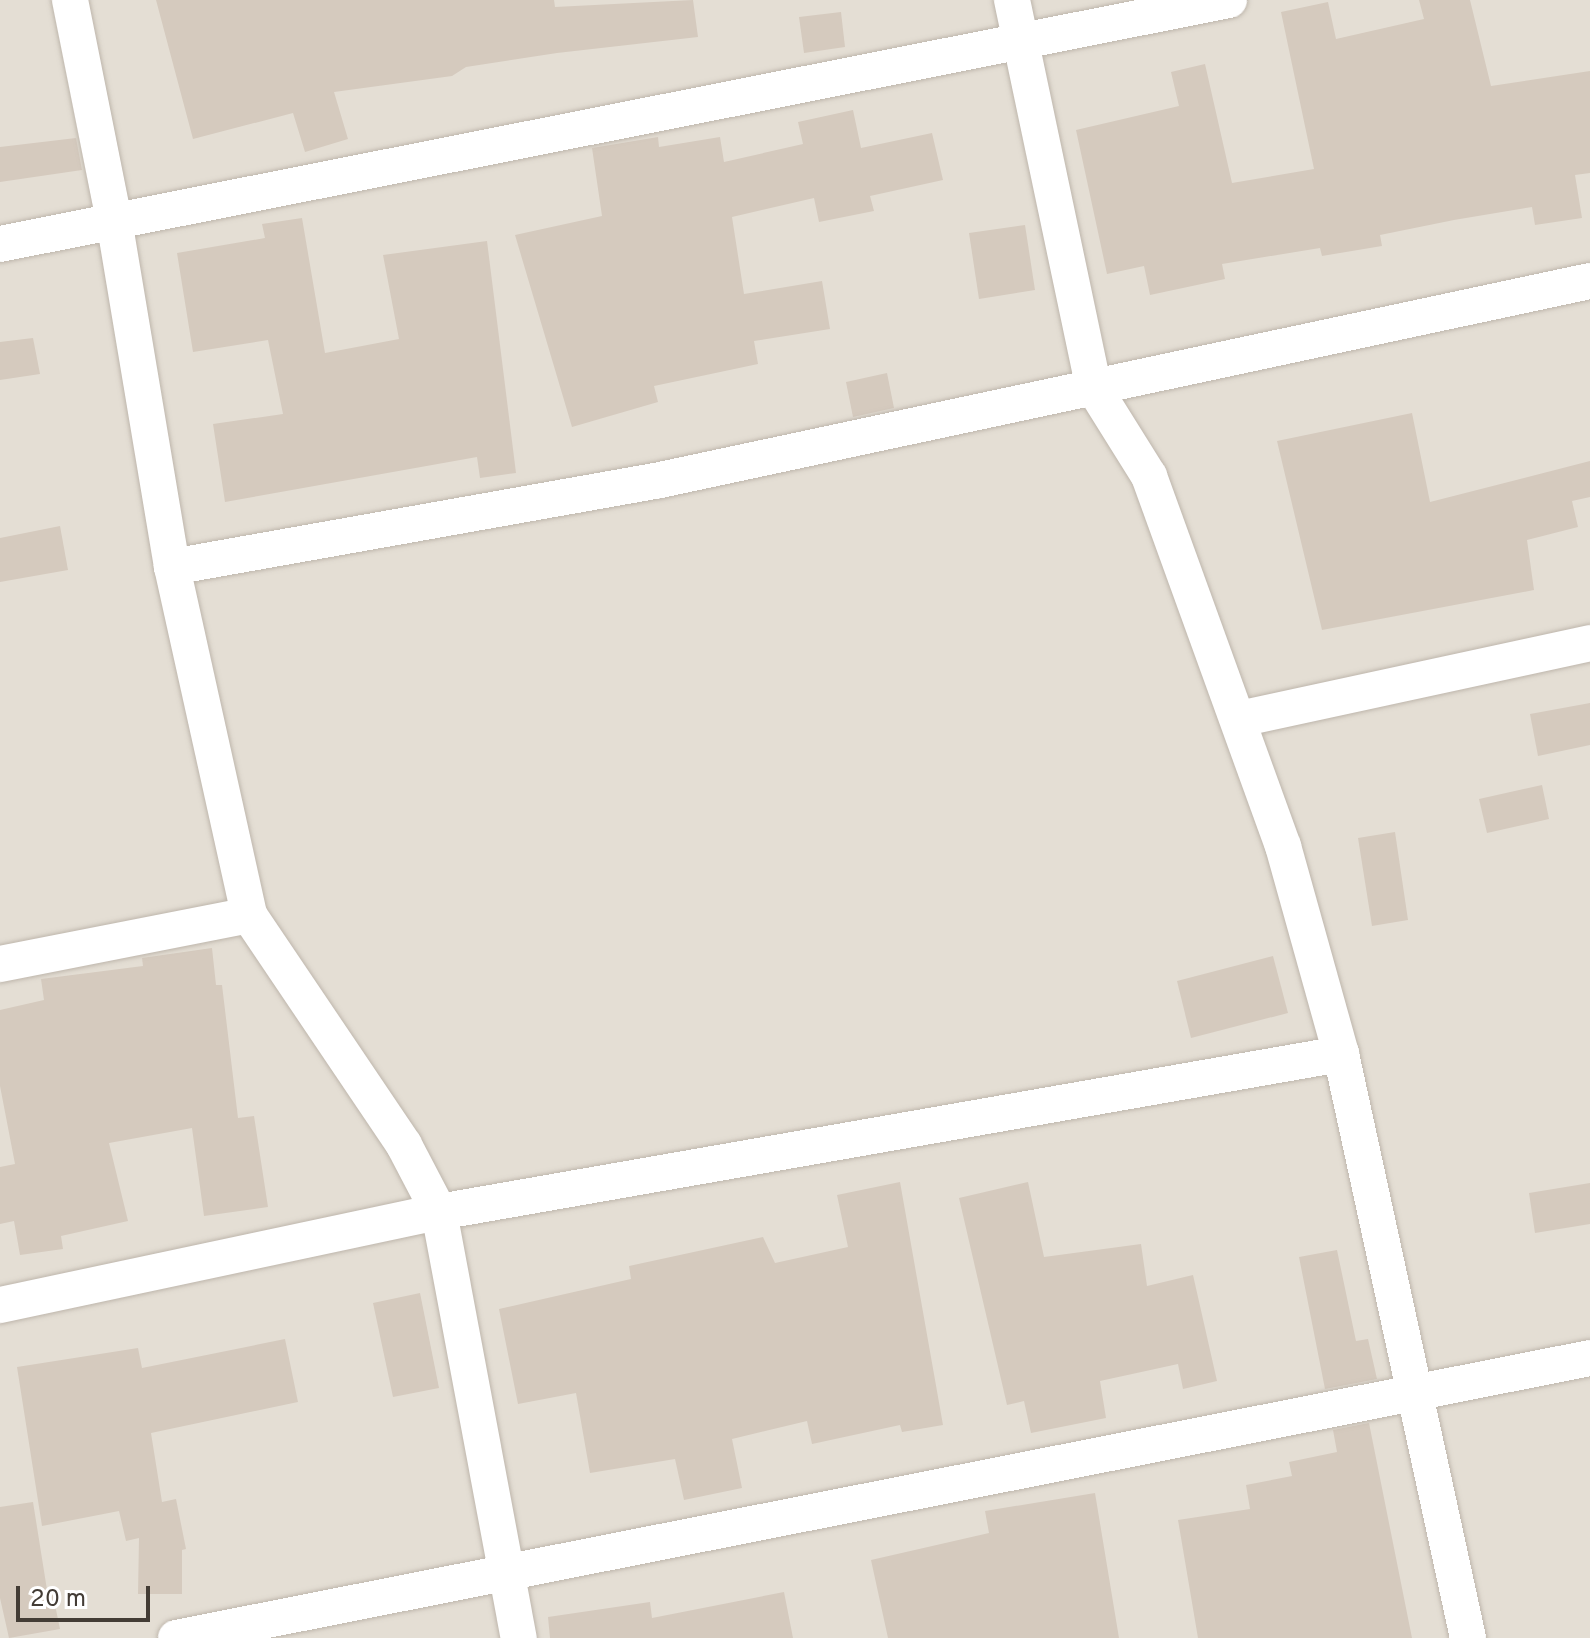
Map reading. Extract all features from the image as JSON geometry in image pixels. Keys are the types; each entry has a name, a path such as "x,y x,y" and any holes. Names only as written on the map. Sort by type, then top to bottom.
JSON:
{"street":[{"path":"70,0 114,220 172,567 249,915 404,1145 439,1212 519,1638"},
{"path":"1012,0 1094,388 1149,476 1283,846 1341,1054 1468,1638"},
{"path":"0,244 599,129 1020,40 1229,0"},
{"path":"172,567 660,480 1590,281"},
{"path":"1239,719 1590,643"},
{"path":"0,964 249,915"},
{"path":"0,1305 439,1212 1341,1054"},
{"path":"176,1638 1590,1358"}],"shaded area":[{"path":"0,0 1590,0 1590,1638 0,1638"}],"building":[{"path":"156,0 554,0 555,7 693,0 698,37 557,53 466,67 452,76 334,92 348,139 305,152 293,113 193,139"},
{"path":"1419,0 1470,0 1491,86 1590,71 1590,173 1575,175 1582,218 1535,225 1532,207 1454,220 1380,235 1382,246 1322,256 1320,248 1222,264 1225,279 1150,295 1144,266 1107,274 1076,130 1179,106 1171,72 1205,64 1232,183 1314,169 1281,12 1328,2 1336,39 1424,19"},
{"path":"841,12 845,47 804,53 799,17"},
{"path":"853,110 861,148 932,133 943,180 870,196 874,211 819,222 814,198 732,217 744,294 822,281 830,329 754,341 758,364 654,386 658,402 572,427 515,235 602,216 592,148 658,137 659,147 720,137 724,162 803,144 798,122"},
{"path":"76,138 82,170 0,182 0,147"},
{"path":"302,218 325,353 399,339 383,255 487,241 516,473 480,478 477,457 225,502 213,424 283,414 268,340 193,352 177,253 265,238 262,224"},
{"path":"1025,225 1035,290 979,299 969,233"},
{"path":"33,338 40,374 0,380 0,342"},
{"path":"887,373 894,408 853,417 846,382"},
{"path":"1412,413 1430,502 1590,461 1590,497 1572,501 1578,527 1527,540 1534,590 1322,630 1277,441"},
{"path":"60,526 68,570 0,582 0,538"},
{"path":"1590,703 1590,745 1538,756 1530,714"},
{"path":"1542,785 1549,819 1487,833 1479,799"},
{"path":"1395,832 1408,920 1372,926 1358,838"},
{"path":"212,948 216,985 222,985 238,1118 254,1116 268,1207 204,1216 192,1128 109,1143 128,1221 61,1236 63,1249 20,1255 14,1221 0,1224 0,1167 15,1164 0,1086 0,1010 44,1000 41,979 143,966 142,958"},
{"path":"1273,956 1288,1013 1191,1038 1177,981"},
{"path":"900,1182 943,1425 902,1432 900,1425 812,1444 807,1421 732,1439 742,1488 684,1500 675,1459 590,1473 576,1393 518,1404 499,1309 631,1279 629,1266 763,1237 775,1263 848,1247 837,1195"},
{"path":"1028,1182 1044,1257 1141,1244 1147,1286 1193,1275 1217,1381 1183,1389 1178,1364 1100,1381 1106,1418 1031,1433 1024,1401 1007,1405 959,1198"},
{"path":"1590,1183 1590,1224 1535,1233 1529,1193"},
{"path":"1337,1250 1356,1341 1368,1339 1377,1379 1325,1389 1299,1257"},
{"path":"420,1293 439,1388 393,1397 373,1303"},
{"path":"285,1339 298,1402 151,1433 162,1502 176,1499 186,1549 182,1550 182,1594 138,1594 139,1538 126,1541 119,1511 42,1526 17,1367 138,1348 142,1368"},
{"path":"1369,1423 1412,1638 1198,1638 1178,1520 1250,1509 1246,1485 1292,1476 1289,1462 1337,1452 1333,1430"},
{"path":"1095,1493 1119,1638 888,1638 871,1560 989,1533 985,1511"},
{"path":"33,1502 48,1596 53,1595 60,1629 9,1638 0,1598 0,1507"},
{"path":"784,1592 793,1638 550,1638 548,1617 650,1602 652,1618"}]}
